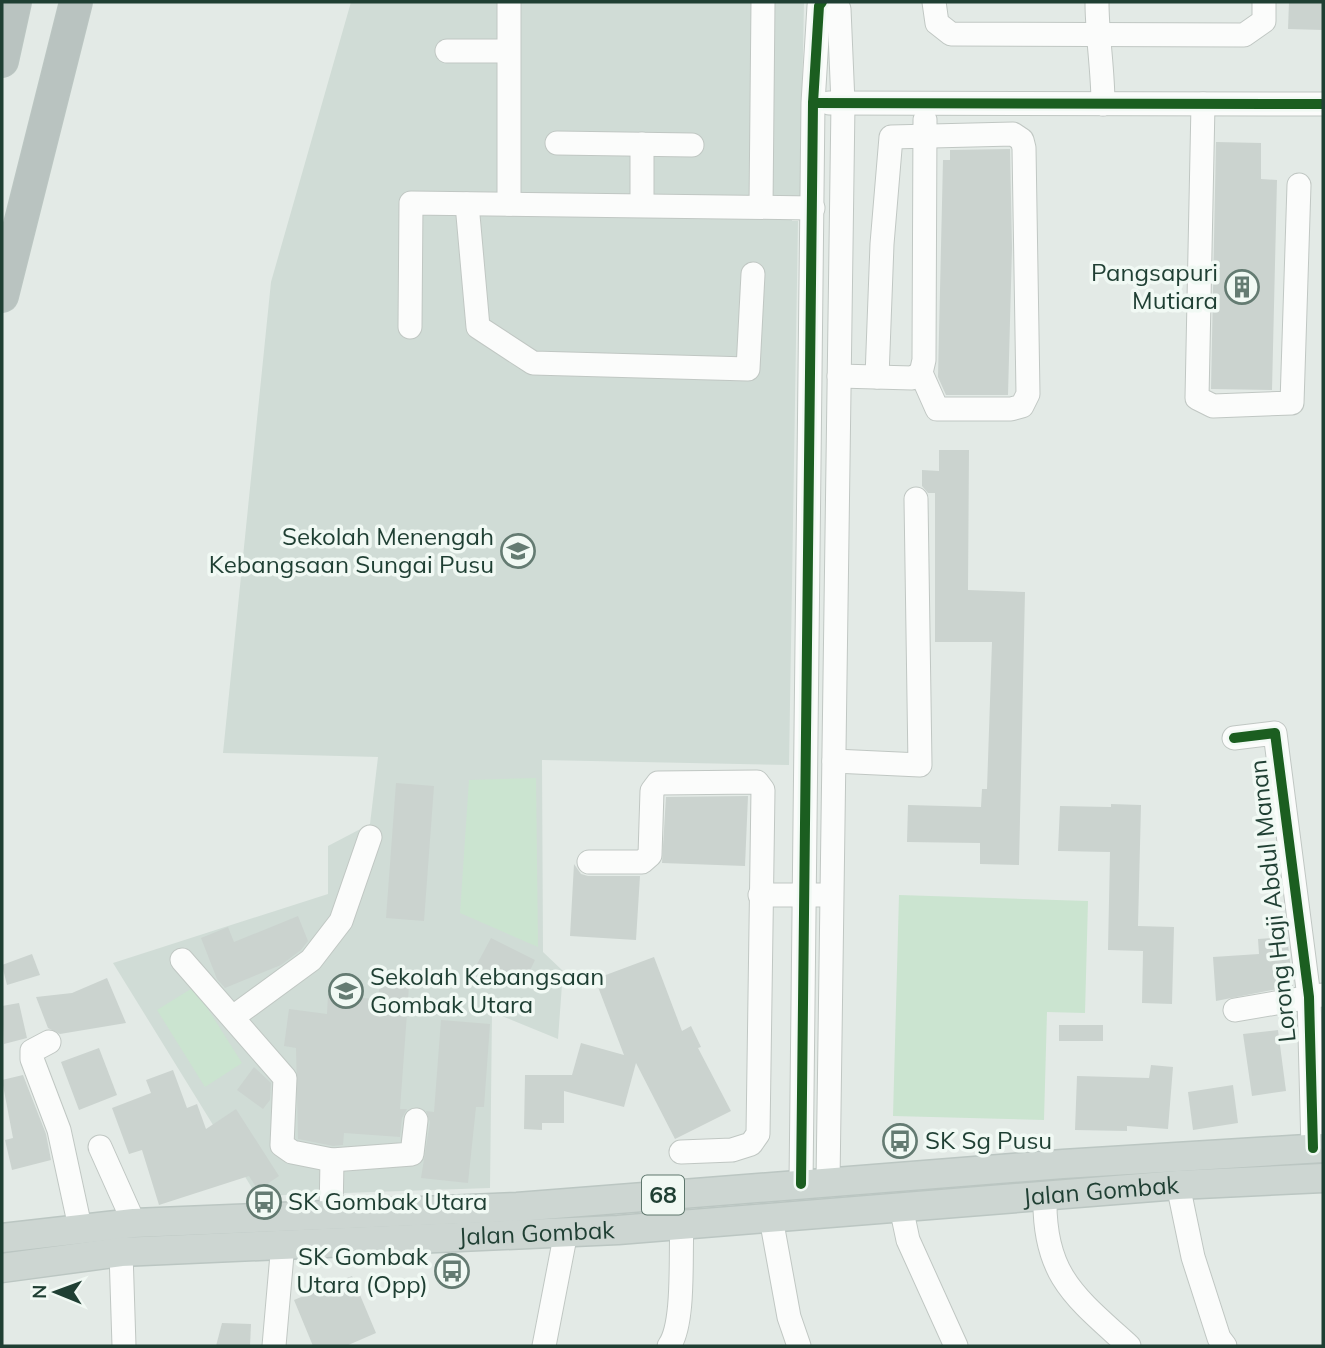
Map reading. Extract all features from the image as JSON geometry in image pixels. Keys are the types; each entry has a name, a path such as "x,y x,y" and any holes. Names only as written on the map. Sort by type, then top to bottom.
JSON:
{"highway":[{"path":"2,61 15,2"},
{"path":"2,296 76,2"}],"main road":[{"name":"Jalan Gombak","path":"2,1238 80,1227 134,1223 517,1207 1318,1148"},
{"name":"Jalan Gombak","path":"2,1268 121,1252 566,1232 771,1219 1178,1185 1323,1178"}],"street":[{"path":"509,2 509,204"},
{"path":"761,206 763,2"},
{"path":"815,1183 805,895 813,103 819,6 822,2"},
{"path":"815,1183 832,895 843,103 839,9 834,2"},
{"path":"934,2 937,23 951,34 1097,37 1244,35 1264,21 1264,2"},
{"path":"1095,104 1103,69 1097,37 1097,2"},
{"path":"447,51 508,51"},
{"path":"813,103 1323,104"},
{"path":"877,377 881,244 891,137 925,135 1013,134 1022,140 1028,394 1022,406 1012,409 937,409 921,373 924,360 925,135 924,103"},
{"path":"1203,104 1197,398 1213,406 1292,403 1299,185"},
{"path":"557,143 692,145"},
{"path":"642,144 642,205"},
{"path":"410,327 411,203 813,208"},
{"path":"467,204 478,327 534,363 748,369 753,274"},
{"path":"839,376 912,378 921,373"},
{"path":"834,761 920,765 916,499"},
{"path":"809,524 837,525"},
{"name":"Lorong Haji Abdul Manan","path":"1234,738 1275,733 1316,996 1318,1148"},
{"path":"589,862 642,862 650,855 652,791 658,783 757,782 763,790 758,1134 751,1144 732,1150 681,1152"},
{"path":"233,1017 311,960 326,941 341,921 370,837"},
{"path":"760,895 832,895"},
{"path":"182,960 285,1078 282,1145 292,1152 332,1160 412,1154 416,1120"},
{"path":"1235,1010 1316,996"},
{"path":"49,1042 32,1051 32,1059 59,1130 80,1227"},
{"path":"100,1147 134,1223"},
{"path":"331,1214 332,1160"},
{"path":"1178,1185 1193,1257 1219,1338 1225,1346"},
{"path":"1045,1196 1046,1235 1051,1256 1061,1277 1078,1300 1129,1346"},
{"path":"901,1207 908,1240 956,1346"},
{"path":"771,1219 789,1317 799,1346"},
{"path":"676,1343 682,1224"},
{"path":"544,1346 566,1232"},
{"path":"261,1346 277,1244"},
{"path":"274,1346 277,1244"},
{"path":"121,1252 124,1346"}],"shaded area":[{"name":"Sekolah Menengah Kebangsaan Sungai Pusu","path":"351,2 804,2 800,198 792,198 792,221 798,221 789,765 542,760 543,952 563,971 558,1039 492,1012 490,1188 257,1196 113,963 328,894 328,846 370,824 378,757 223,753 271,282"}],"green space":[{"path":"536,778 538,947 460,913 469,780"},
{"path":"899,895 1088,901 1085,1013 1047,1012 1044,1120 893,1116"},
{"path":"194,987 242,1063 205,1087 157,1010"}],"building":[{"path":"1289,2 1323,2 1323,30 1288,29"},
{"name":"Pangsapuri Mutiara","path":"1216,142 1261,143 1261,179 1277,180 1272,390 1211,389"},
{"path":"1010,149 1012,248 1008,395 946,395 938,377 943,160 950,160 950,150"},
{"path":"939,450 969,450 968,590 1025,592 1019,865 980,864 980,843 907,842 908,805 981,807 982,789 987,789 992,642 935,642 935,493 928,493 922,486 922,470 939,471"},
{"path":"396,783 434,786 424,921 386,918"},
{"path":"748,796 745,866 662,863 666,797"},
{"path":"1111,804 1141,805 1138,926 1174,927 1172,1004 1142,1003 1143,951 1108,950 1110,852 1058,851 1060,806 1111,807"},
{"path":"574,864 581,874 588,876 640,876 636,940 570,936"},
{"path":"298,916 308,941 301,950 281,965 225,988 217,979 201,938 228,927 234,942"},
{"path":"1287,937 1293,986 1216,1001 1213,957 1259,954 1258,939"},
{"path":"491,938 535,960 521,989 476,966"},
{"path":"32,954 40,975 7,985 2,965"},
{"path":"654,957 682,1031 691,1026 701,1047 698,1048 731,1111 675,1139 636,1063 624,1107 564,1091 564,1123 542,1123 542,1130 524,1129 525,1075 572,1075 581,1043 624,1055 595,979"},
{"path":"107,978 126,1023 60,1034 48,1028 36,997 72,993"},
{"path":"380,983 409,986 400,1109 407,1109 402,1118 400,1137 344,1133 343,1145 333,1146 298,1139 296,1048 284,1046 289,1009 327,1014 328,996 378,999"},
{"path":"19,1003 27,1038 4,1044 2,1006"},
{"path":"441,1020 490,1024 484,1107 476,1107 468,1183 421,1178 430,1122 426,1111 434,1112"},
{"path":"1059,1025 1103,1025 1103,1041 1059,1041"},
{"path":"1278,1030 1286,1091 1252,1096 1243,1034"},
{"path":"99,1048 117,1095 79,1110 61,1062"},
{"path":"1151,1065 1173,1067 1168,1129 1127,1126 1127,1131 1075,1130 1077,1076 1149,1078"},
{"path":"254,1067 271,1083 270,1100 263,1109 237,1090"},
{"path":"173,1070 187,1108 197,1104 206,1129 236,1109 279,1176 258,1190 249,1176 159,1205 142,1150 129,1154 112,1108 151,1093 146,1080"},
{"path":"23,1075 46,1134 51,1160 12,1170 5,1140 13,1138 2,1080"},
{"path":"1233,1085 1238,1123 1193,1130 1188,1092"},
{"path":"352,1276 376,1333 346,1346 313,1346 294,1300"},
{"path":"222,1323 251,1324 250,1346 216,1346"}],"cycle path":[{"path":"801,1184 813,103 819,6 822,2"},
{"path":"813,103 1323,104"},
{"path":"1234,738 1275,733 1309,997 1313,1148"}],"place":[{"name":"Pangsapuri Mutiara","path":"1242,287"},
{"name":"Sekolah Menengah Kebangsaan Sungai Pusu","path":"518,551"},
{"name":"Sekolah Kebangsaan Gombak Utara","path":"346,991"},
{"name":"SK Sg Pusu","path":"900,1141"},
{"name":"SK Gombak Utara","path":"264,1202"},
{"name":"SK Gombak Utara (Opp)","path":"452,1271"}]}
